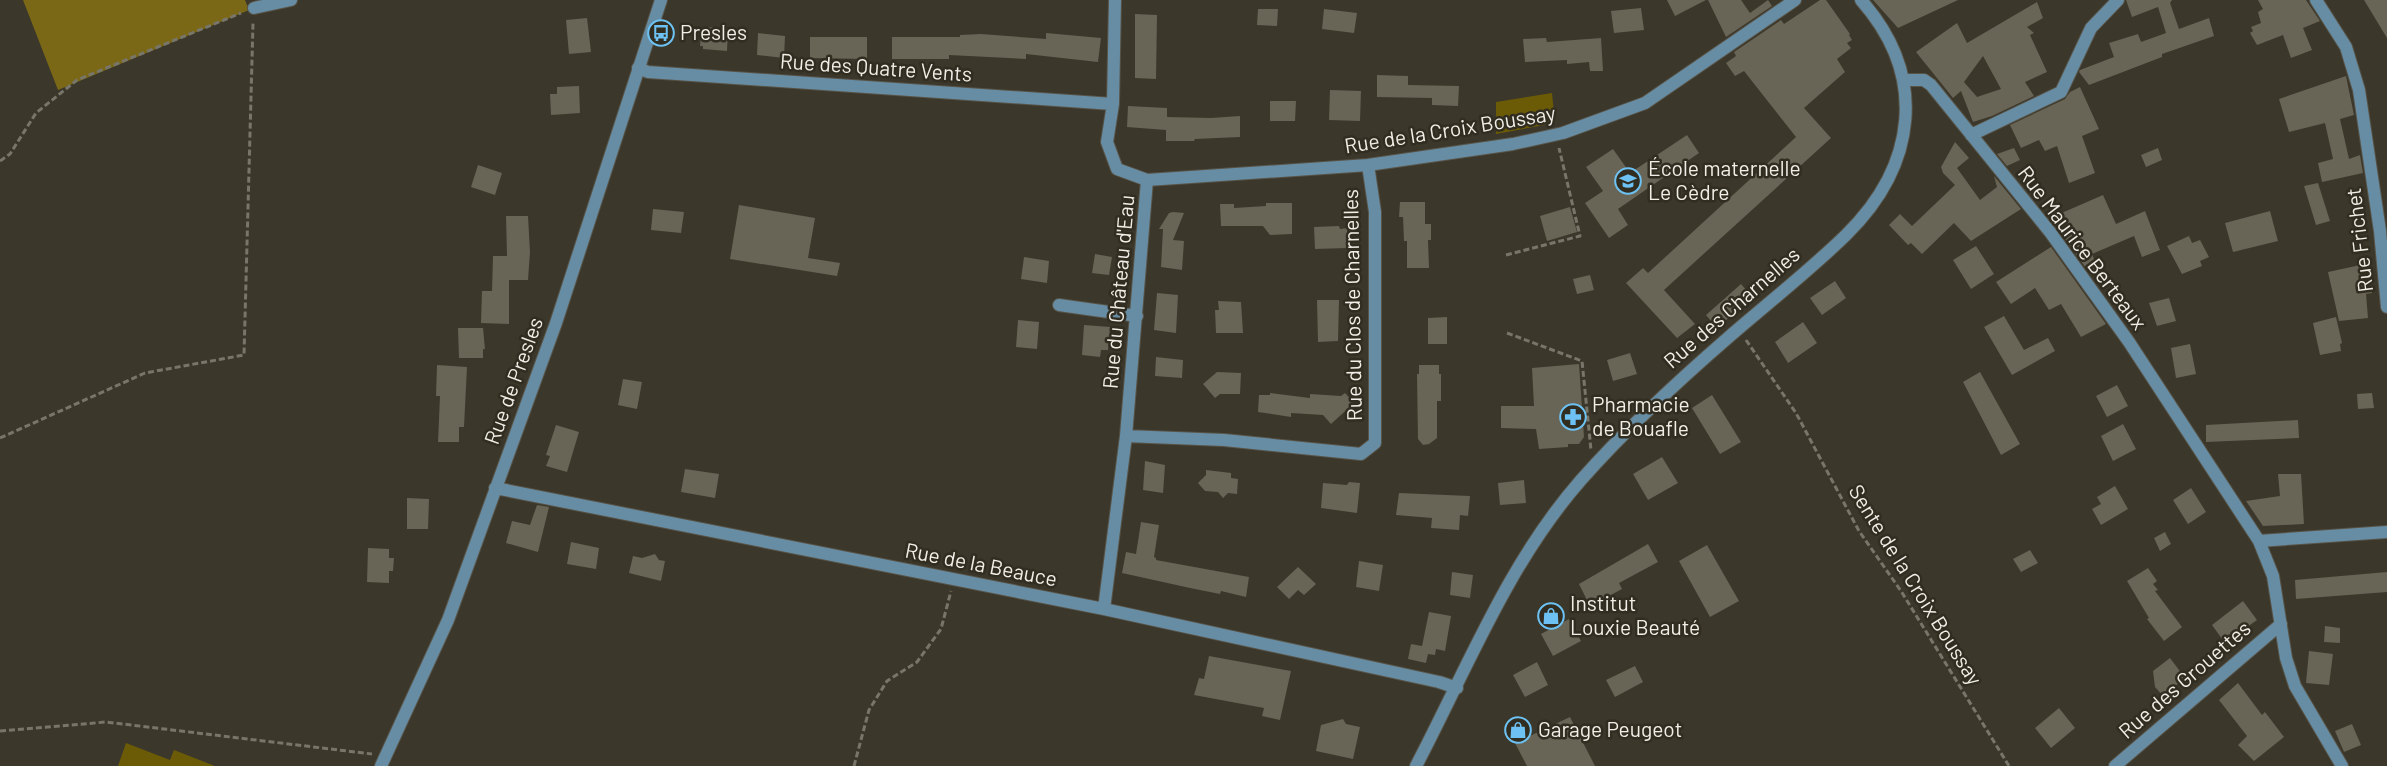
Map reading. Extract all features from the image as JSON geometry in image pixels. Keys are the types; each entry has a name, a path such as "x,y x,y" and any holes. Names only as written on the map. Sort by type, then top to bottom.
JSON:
{"street":[{"path":"254,8 291,0"},
{"name":"Rue de Presles","path":"383,761 448,620 556,323 661,0"},
{"name":"Rue du Château d'Eau","path":"1104,609 1126,436 1147,180 1117,169 1107,142 1113,104 1115,0"},
{"name":"Rue de la Croix Boussay","path":"1147,180 1368,165 1513,144 1563,133 1645,103 1795,0"},
{"path":"1861,0 1884,29 1905,80"},
{"path":"1971,135 2061,92 2091,28 2118,0"},
{"name":"Rue Frichet","path":"2316,0 2346,47 2359,90 2380,231 2387,307"},
{"name":"Rue des Quatre Vents","path":"638,68 648,72 1113,104"},
{"name":"Rue Maurice Berteaux","path":"1905,80 1924,80 1931,85 2050,232 2129,342 2259,541 2273,576 2286,658 2295,686 2342,766"},
{"name":"Rue des Charnelles","path":"1416,766 1502,594 1540,532 1600,459 1660,398 1847,234 1884,185 1897,160 1902,138 1907,103 1905,80"},
{"name":"Rue du Clos de Charnelles","path":"1126,436 1224,440 1361,454 1375,443 1375,212 1368,165"},
{"path":"1059,305 1137,316"},
{"name":"Rue de la Beauce","path":"495,488 1104,609 1457,688"},
{"path":"2259,541 2387,532"},
{"name":"Rue des Grouettes","path":"2115,766 2281,624"}],"path":[{"path":"0,161 9,154 36,112 77,81 254,8 244,355 145,373 0,438"},
{"path":"1506,255 1580,236 1560,149 1544,137"},
{"name":"Sente de la Croix Boussay","path":"1738,329 1796,413 1859,531 1918,617 2009,766"},
{"path":"1507,333 1582,361 1589,448 1600,459"},
{"path":"854,766 869,710 887,681 917,662 941,629 954,580"},
{"path":"0,731 106,722 383,761"}],"shaded area":[{"path":"23,0 245,0 249,10 58,90"},
{"path":"1552,93 1555,123 1496,134 1496,102"},
{"path":"126,743 170,760 174,750 215,766 118,766"}],"building":[{"path":"1667,0 1706,0 1675,16"},
{"path":"1708,0 1741,0 1750,13 1768,0 1772,6 1726,37"},
{"path":"1820,0 1826,0 1852,40 1847,43 1851,48 1837,59 1845,72 1804,108 1831,138 1664,290 1695,324 1677,338 1626,283 1643,268 1648,273 1796,137 1744,71 1735,76 1726,63 1736,56 1734,52 1781,20 1784,24"},
{"path":"1873,0 1958,0 1898,28"},
{"path":"2126,0 2172,0 2170,3 2179,29 2209,18 2214,36 2162,54 2162,57 2089,85 2079,72 2114,57 2109,43 2138,34 2141,42 2166,33 2158,7 2132,17"},
{"path":"2258,0 2306,0 2320,21 2303,28 2312,50 2291,58 2283,35 2257,45 2250,33 2253,31 2251,27 2261,23 2258,12 2263,9"},
{"path":"2364,0 2387,0 2387,38"},
{"path":"2037,2 2043,18 2027,27 2034,33 2030,35 2047,72 2025,82 2034,96 1992,116 1973,122 1961,91 1953,98 1916,52 1957,23 1967,43","holes":["1983,56 2001,89 1977,97 1964,82"]},
{"path":"1641,8 1644,30 1614,33 1611,11"},
{"path":"1258,9 1278,9 1277,26 1257,25"},
{"path":"1324,9 1357,13 1354,33 1322,29"},
{"path":"1135,14 1157,15 1156,79 1135,78"},
{"path":"587,18 591,52 569,54 566,20"},
{"path":"702,27 728,28 727,51 703,49 703,46 700,46"},
{"path":"758,33 785,36 784,58 757,55"},
{"path":"1046,33 1101,38 1098,62 1026,54 1026,59 949,55 949,59 892,59 892,37 960,37 960,35 981,34 1046,39"},
{"path":"810,37 867,37 867,59 810,58"},
{"path":"1546,38 1547,42 1601,38 1603,71 1590,71 1589,62 1567,64 1567,60 1525,62 1523,39"},
{"path":"1377,75 1408,76 1408,85 1459,86 1458,106 1432,105 1432,98 1377,97"},
{"path":"2346,76 2354,115 2340,119 2349,159 2360,155 2363,173 2322,182 2318,163 2333,159 2325,123 2289,132 2279,99"},
{"path":"579,86 580,113 551,115 550,94 557,94 557,87"},
{"path":"2080,87 2099,129 2082,136 2095,173 2069,183 2057,146 2045,151 2039,140 2021,148 2010,125 2065,99 2070,92"},
{"path":"1330,90 1361,91 1360,121 1329,120"},
{"path":"1270,101 1296,101 1295,121 1270,121"},
{"path":"1128,106 1167,108 1167,117 1240,116 1240,137 1166,141 1166,130 1127,127"},
{"path":"1687,135 1699,153 1618,209 1628,225 1609,238 1585,203 1603,191 1586,167 1613,149 1630,173"},
{"path":"1955,142 1969,158 1957,168 1980,200 1997,187 1994,176 2021,209 1971,241 1954,223 1922,254 1911,243 1908,245 1889,225 1900,214 1912,226 1955,185 1943,173 1941,167"},
{"path":"2014,148 2020,160 2007,166 1997,154"},
{"path":"2158,148 2162,160 2146,167 2141,155"},
{"path":"478,165 502,173 495,195 471,187"},
{"path":"2318,183 2330,221 2316,225 2304,186"},
{"path":"2103,195 2116,224 2145,211 2160,250 2142,257 2134,236 2092,254 2099,272 2091,275 2066,240 2057,215"},
{"path":"1400,202 1425,202 1425,224 1431,224 1431,240 1428,240 1429,268 1407,268 1407,241 1404,241 1403,217 1399,217"},
{"path":"1266,203 1292,203 1292,234 1270,235 1263,226 1221,226 1220,204 1234,204 1234,208 1266,206"},
{"path":"739,205 815,218 808,258 840,263 837,276 730,259"},
{"path":"1570,207 1577,232 1547,241 1540,216"},
{"path":"653,209 684,212 681,233 651,230"},
{"path":"2270,211 2278,241 2233,252 2225,223"},
{"path":"1169,213 1184,213 1173,240 1184,241 1182,270 1161,267 1163,229 1159,229"},
{"path":"506,216 528,216 530,252 528,280 509,280 509,324 481,323 482,291 492,291 493,256 507,256"},
{"path":"1339,226 1340,229 1347,228 1348,248 1315,249 1314,227"},
{"path":"2189,236 2192,243 2200,240 2209,257 2200,261 2202,266 2182,274 2167,246"},
{"path":"1976,246 1994,274 1971,289 1953,260"},
{"path":"2051,247 2106,324 2081,337 2061,304 2049,310 2035,288 2011,304 1996,282"},
{"path":"1095,254 1112,257 1109,275 1092,273"},
{"path":"1024,257 1049,261 1047,283 1021,279"},
{"path":"2365,264 2372,293 2366,294 2368,318 2339,321 2328,272"},
{"path":"1590,275 1594,290 1577,294 1573,279"},
{"path":"1835,281 1846,298 1822,315 1810,298"},
{"path":"1741,284 1752,297 1717,328 1706,315"},
{"path":"1157,293 1178,295 1176,333 1154,330"},
{"path":"2169,298 2176,321 2157,326 2149,303"},
{"path":"1317,300 1339,300 1338,341 1318,342"},
{"path":"1218,301 1241,302 1243,333 1216,333 1215,310 1219,310"},
{"path":"2004,316 2024,350 2048,338 2055,351 2012,375 1984,327"},
{"path":"1447,317 1447,344 1428,344 1428,318"},
{"path":"2336,317 2342,343 2340,344 2341,351 2320,355 2313,323"},
{"path":"1018,320 1039,322 1037,349 1016,347"},
{"path":"1803,322 1817,343 1788,363 1775,342"},
{"path":"1084,325 1110,327 1108,350 1101,350 1100,357 1082,355"},
{"path":"458,328 483,328 485,349 483,349 483,358 459,358"},
{"path":"2190,344 2196,374 2176,378 2171,348"},
{"path":"1630,353 1637,374 1613,381 1607,360"},
{"path":"1156,357 1183,360 1182,378 1155,376"},
{"path":"1579,364 1584,437 1579,444 1539,449 1536,429 1501,428 1501,406 1534,406 1532,368"},
{"path":"437,365 467,367 464,427 459,427 459,442 438,442 440,396 436,396"},
{"path":"1419,365 1439,365 1439,374 1441,374 1441,401 1437,401 1437,438 1423,445 1418,439 1417,374 1419,374"},
{"path":"1217,372 1241,373 1240,394 1220,394 1215,398 1203,384"},
{"path":"1980,372 2020,444 2001,455 1963,382"},
{"path":"623,379 642,382 637,409 618,405"},
{"path":"2117,385 2128,406 2107,417 2096,396"},
{"path":"1270,393 1310,398 1310,394 1341,396 1345,393 1354,403 1331,424 1323,415 1291,413 1291,417 1258,412 1259,395 1270,395"},
{"path":"2372,393 2374,408 2358,409 2357,394"},
{"path":"1712,395 1741,442 1720,454 1692,408"},
{"path":"2298,420 2299,438 2206,442 2206,425"},
{"path":"2123,424 2136,449 2113,461 2101,436"},
{"path":"556,425 579,432 567,472 546,466 550,456 546,455"},
{"path":"1662,457 1678,483 1648,500 1633,474"},
{"path":"1145,461 1165,465 1163,493 1143,490"},
{"path":"685,469 719,474 715,498 681,492"},
{"path":"1206,470 1231,473 1231,478 1238,479 1237,494 1228,493 1223,498 1218,492 1205,491 1198,483 1206,475"},
{"path":"2278,474 2301,474 2304,524 2263,526 2246,501 2280,496"},
{"path":"1524,480 1526,503 1500,505 1498,483"},
{"path":"1349,482 1360,483 1357,513 1321,508 1323,483 1347,485"},
{"path":"2115,486 2128,509 2101,525 2092,509 2101,504 2097,497"},
{"path":"2191,488 2206,512 2188,524 2173,500"},
{"path":"1399,493 1470,496 1468,516 1460,515 1459,530 1431,528 1432,518 1396,515"},
{"path":"407,498 429,499 428,529 407,529"},
{"path":"537,505 549,507 538,552 506,543 512,521 530,525"},
{"path":"1141,522 1159,525 1154,557 1156,560 1249,577 1246,597 1221,591 1220,594 1122,573 1126,552 1136,554"},
{"path":"2165,532 2171,544 2160,551 2154,538"},
{"path":"571,542 599,548 596,569 567,564"},
{"path":"1648,544 1658,562 1619,583 1622,589 1590,606 1579,584"},
{"path":"1707,545 1739,601 1710,617 1679,561"},
{"path":"368,548 389,549 389,558 394,558 393,571 389,571 389,583 367,582"},
{"path":"2030,550 2038,563 2021,572 2013,559"},
{"path":"655,554 659,560 665,561 661,581 629,573 633,556 642,558"},
{"path":"1359,561 1383,565 1379,591 1356,587"},
{"path":"1298,567 1316,584 1304,595 1298,590 1289,599 1277,587"},
{"path":"2148,568 2157,581 2153,584 2158,590 2155,591 2182,627 2164,641 2147,619 2149,618 2127,581"},
{"path":"1452,572 1473,575 1470,598 1450,595"},
{"path":"2387,572 2387,592 2296,599 2295,580"},
{"path":"2243,601 2257,620 2225,643 2212,625"},
{"path":"1429,612 1451,616 1445,651 1436,649 1435,655 1428,654 1426,663 1408,659 1411,644 1422,646"},
{"path":"1569,619 1581,641 1553,656 1541,634"},
{"path":"2325,626 2340,628 2340,643 2324,642"},
{"path":"2309,651 2333,654 2329,685 2306,683"},
{"path":"1209,656 1291,671 1280,720 1262,716 1264,708 1194,695 1199,678 1204,679"},
{"path":"2170,658 2185,678 2163,696 2155,687 2153,671"},
{"path":"1537,662 1548,685 1525,697 1513,675"},
{"path":"1635,666 1643,682 1615,697 1606,680"},
{"path":"2238,683 2262,715 2265,712 2284,737 2254,761 2238,745 2247,736 2219,700"},
{"path":"2059,708 2075,728 2051,748 2035,728"},
{"path":"1570,717 1595,766 1527,766 1515,743"},
{"path":"1343,719 1346,724 1360,727 1353,759 1316,751 1321,725"},
{"path":"2352,724 2361,745 2344,752 2335,731"}],"place":[{"name":"Presles","path":"661,33"},
{"name":"École maternelle Le Cèdre","path":"1628,181"},
{"name":"Pharmacie de Bouafle","path":"1573,417"},
{"name":"Institut Louxie Beauté","path":"1551,616"},
{"name":"Garage Peugeot","path":"1518,730"}]}
